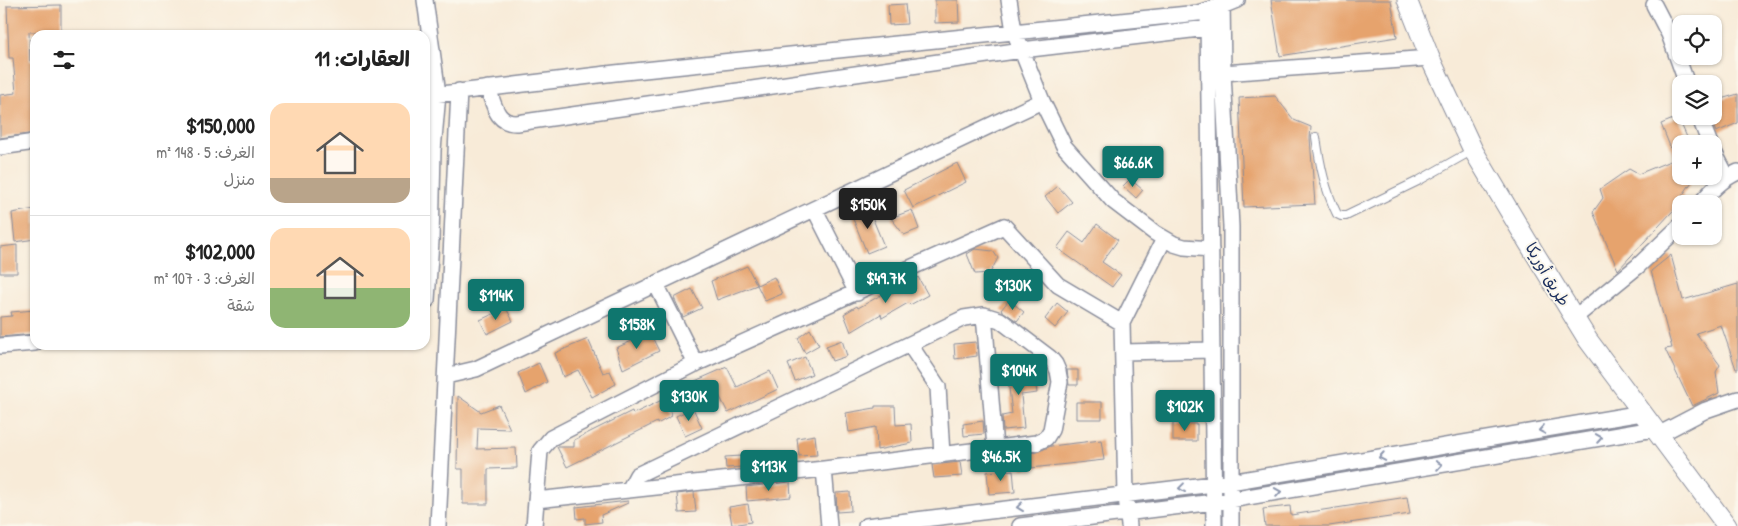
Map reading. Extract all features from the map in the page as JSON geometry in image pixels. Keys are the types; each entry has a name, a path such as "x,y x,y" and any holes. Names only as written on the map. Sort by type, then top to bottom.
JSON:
{"street":[{"path":"425,0 427,30"},
{"path":"1008,0 1014,31 1042,102 1064,146 1112,201 1164,239 1184,248 1211,249"},
{"path":"431,95 1014,31 1198,13 1237,0"},
{"name":"طريق أوريكا","path":"1406,0 1430,58 1473,150 1574,318 1588,340 1727,526"},
{"path":"1654,5 1669,34 1684,75"},
{"path":"1214,526 1208,28 1217,6"},
{"path":"1217,6 1223,73 1230,227 1231,526"},
{"path":"488,88 500,118 507,122 517,123 1022,50 1208,28"},
{"path":"1223,73 1430,58"},
{"path":"430,79 430,132"},
{"path":"438,526 459,91"},
{"path":"446,376 476,369 1042,102"},
{"path":"0,147 30,143"},
{"path":"1710,195 1732,175 1722,162"},
{"path":"814,210 856,293"},
{"path":"534,526 540,451 551,438 696,364 1004,226 1058,285 1122,323"},
{"path":"1210,228 1230,227"},
{"path":"1574,318 1638,266 1672,234"},
{"path":"1129,519 1126,495 1122,323 1164,239"},
{"path":"1211,276 1231,276"},
{"path":"656,284 696,364"},
{"path":"536,500 629,490 824,469 1036,443 1046,438 1050,430 1060,382 1059,376 1050,358 1000,320 984,315 964,318 637,475 629,490"},
{"path":"984,315 996,448"},
{"path":"0,346 30,344"},
{"path":"910,345 938,387 942,455"},
{"path":"1123,352 1212,350"},
{"path":"1020,526 1129,519 1213,502 1656,432 1706,410 1738,399"},
{"path":"866,526 1230,482 1642,413"},
{"path":"824,469 829,526"}],"lane":[{"path":"1316,137 1320,167 1329,198 1337,214 1341,216 1346,216 1418,181 1473,150"}],"building":[{"path":"935,0 958,0 959,22 935,23"},
{"path":"1271,0 1391,0 1397,37 1280,56"},
{"path":"905,4 907,24 889,25 888,5"},
{"path":"61,5 61,30 30,30 30,134 0,138 0,95 16,93 13,58 9,58 7,6"},
{"path":"1738,94 1738,123 1716,132 1713,125 1722,125 1722,99"},
{"path":"1275,96 1294,120 1311,127 1310,138 1315,204 1244,207 1239,98"},
{"path":"1672,119 1672,125 1682,125 1686,135 1672,135 1672,152 1661,124"},
{"path":"1672,160 1672,185 1690,185 1683,195 1672,195 1672,212 1618,270 1593,212 1603,198 1600,189 1629,169 1638,174"},
{"path":"957,163 966,182 913,208 904,190"},
{"path":"1130,179 1143,190 1136,198 1123,186"},
{"path":"1058,186 1072,202 1058,213 1045,197"},
{"path":"868,207 884,246 867,253 851,214"},
{"path":"30,210 30,240 15,242 12,213"},
{"path":"912,210 919,229 904,235 891,218"},
{"path":"1097,224 1118,240 1102,262 1121,275 1112,287 1057,248 1069,232 1084,243"},
{"path":"17,245 17,273 0,273 0,247"},
{"path":"975,249 993,251 998,258 990,273 975,274 967,254"},
{"path":"1671,255 1683,300 1738,284 1738,369 1736,369 1721,325 1696,333 1720,365 1716,372 1719,393 1692,406 1665,349 1672,348 1651,271"},
{"path":"747,266 757,285 717,300 711,281"},
{"path":"774,277 782,294 765,301 757,285"},
{"path":"918,277 928,295 910,305 908,303 882,318 881,314 851,332 844,314 890,290 892,293"},
{"path":"692,289 702,308 683,317 674,298"},
{"path":"1009,300 1024,312 1017,321 1001,310"},
{"path":"1057,303 1068,312 1055,328 1045,319"},
{"path":"506,308 513,321 487,334 480,320"},
{"path":"30,310 30,334 0,337 0,317 12,316 11,312"},
{"path":"810,329 819,345 805,353 798,338"},
{"path":"650,333 659,351 623,369 616,348"},
{"path":"588,339 603,373 610,371 616,384 592,397 578,370 563,377 555,353"},
{"path":"842,340 847,356 832,361 826,346"},
{"path":"976,342 977,356 955,359 954,344"},
{"path":"805,357 812,374 795,381 788,364"},
{"path":"539,363 547,382 526,394 518,373"},
{"path":"727,367 737,387 770,371 778,389 728,413 719,395 705,402 695,381"},
{"path":"1033,367 1037,393 1021,395 1024,428 1003,430 1002,416 1012,414 1007,370"},
{"path":"1067,370 1078,370 1078,385 1069,385"},
{"path":"458,396 481,412 499,405 510,429 478,428 477,449 516,448 517,468 488,469 488,504 463,504 463,469 457,469"},
{"path":"664,399 672,416 567,467 557,447 574,447 574,440 632,411 633,414"},
{"path":"1076,402 1102,402 1102,419 1076,419"},
{"path":"875,406 895,406 896,425 911,424 912,443 877,450 876,427 849,432 846,413 875,408"},
{"path":"693,408 702,428 685,436 676,416"},
{"path":"983,421 984,434 964,436 963,424"},
{"path":"1173,423 1197,424 1197,441 1173,441"},
{"path":"815,435 817,455 799,456 797,438"},
{"path":"1101,440 1104,460 1022,469 1020,454 1037,452 1051,446"},
{"path":"741,456 742,467 726,468 725,457"},
{"path":"960,462 962,476 934,478 932,465"},
{"path":"1013,470 1015,492 989,494 987,472"},
{"path":"790,482 791,497 747,501 746,487"},
{"path":"694,492 696,512 679,513 677,494"},
{"path":"850,492 851,511 837,512 836,493"},
{"path":"1407,497 1410,514 1329,526 1265,526 1263,509 1290,506 1291,515"},
{"path":"628,501 628,503 601,515 602,522 585,524 585,518 577,519 576,507"},
{"path":"748,504 751,522 732,525 729,507"}]}
